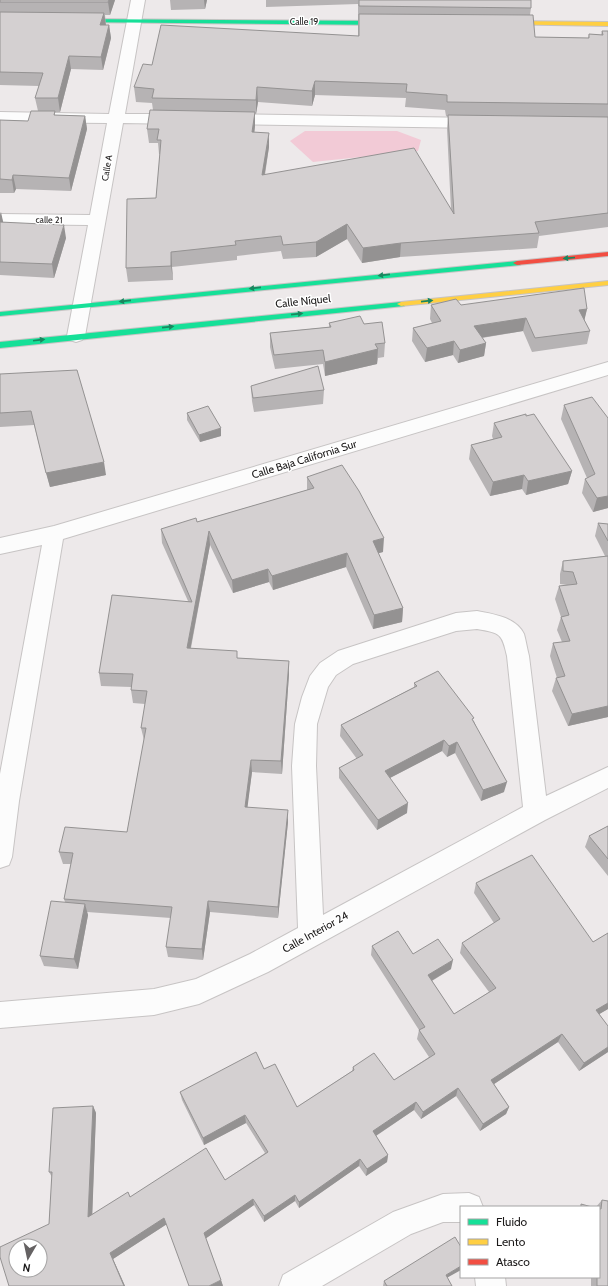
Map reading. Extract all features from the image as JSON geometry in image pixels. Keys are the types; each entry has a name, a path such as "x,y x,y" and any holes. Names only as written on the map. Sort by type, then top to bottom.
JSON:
{"street":[{"name":"Calle A","path":"76,336 138,0"},
{"name":"Calle 19","path":"63,21 394,23"},
{"path":"497,23 608,24"},
{"path":"0,117 195,119"},
{"path":"211,119 489,123"},
{"name":"calle 21","path":"0,219 97,220"},
{"name":"Calle Níquel","path":"0,314 608,254"},
{"name":"Calle Níquel","path":"0,345 76,336 608,283"},
{"name":"Calle Baja California Sur","path":"0,546 54,534 608,368"},
{"path":"0,857 8,801 54,534"},
{"path":"311,934 304,766 306,724 318,683 328,670 346,657 456,622 477,620 494,623 506,628 513,634 518,656 536,812"},
{"name":"Calle Interior 24","path":"0,1014 154,1002 199,991 259,963 536,812 608,777"},
{"path":"294,1286 403,1222 444,1208 460,1207"}],"shaded area":[{"path":"305,131 397,131 421,140 418,151 313,162 290,141"}],"building":[{"path":"0,0 109,0 108,2 0,2"},
{"path":"359,0 531,0 531,8 359,6"},
{"path":"0,12 104,13 100,25 109,25 101,57 69,56 58,98 35,98 43,73 0,72"},
{"path":"359,14 533,15 535,37 589,38 589,34 603,35 602,31 608,31 608,104 447,102 447,95 406,92 407,84 315,81 312,91 257,87 256,100 152,98 154,89 134,87 143,64 152,65 161,25 359,36"},
{"path":"150,110 255,112 252,132 269,133 262,175 414,148 454,214 448,115 608,117 608,213 535,222 539,233 401,243 363,248 347,224 316,242 283,245 281,236 235,241 236,245 171,252 171,266 126,268 127,199 156,198 161,140 157,140 159,129 147,129"},
{"path":"31,111 55,111 54,115 85,116 69,178 13,175 12,180 0,179 0,120 28,121"},
{"path":"0,222 64,225 52,264 0,262"},
{"path":"584,288 587,309 579,310 590,331 535,338 526,318 474,326 486,343 460,350 454,341 427,348 413,328 441,321 431,305 456,299 461,305"},
{"path":"360,316 364,324 382,322 385,343 375,344 378,349 325,362 323,350 274,355 270,333 331,327 329,323"},
{"path":"318,366 324,390 253,398 251,386"},
{"path":"77,370 104,462 46,473 31,411 0,413 0,374"},
{"path":"592,397 608,418 608,496 597,498 585,479 595,474 564,405"},
{"path":"208,406 221,428 199,435 187,413"},
{"path":"526,414 526,416 534,414 572,471 528,481 524,475 493,482 471,445 502,437 494,423"},
{"path":"342,465 359,491 384,538 373,541 403,608 374,615 347,553 272,576 268,569 232,580 209,531 187,648 237,651 237,658 289,661 281,761 251,760 245,807 288,810 278,907 208,901 202,949 166,947 172,907 64,899 73,853 59,852 65,827 127,832 146,728 141,728 147,691 131,690 133,674 99,673 112,595 192,602 161,529 196,518 197,522 314,488 307,477"},
{"path":"598,523 608,524 608,541"},
{"path":"608,556 608,706 572,714 556,678 565,676 553,643 570,641 561,617 569,615 559,586 577,584 573,572 563,571 563,561"},
{"path":"438,671 474,718 472,719 507,782 483,790 457,742 449,746 444,740 385,771 408,803 378,820 339,768 363,755 341,725 417,686 414,683"},
{"path":"608,826 608,859 589,836"},
{"path":"532,855 593,942 608,933 608,1003 596,1010 608,1026 608,1047 584,1063 562,1034 491,1080 509,1107 483,1124 458,1088 423,1112 416,1102 373,1131 388,1155 367,1169 360,1159 299,1202 295,1195 264,1216 253,1199 204,1233 221,1280 209,1286 189,1286 164,1218 110,1253 124,1286 9,1286 0,1257 0,1247 8,1243 8,1278 48,1278 48,1238 19,1238 49,1224 52,1172 49,1172 53,1108 93,1106 88,1217 128,1192 130,1197 206,1148 225,1180 268,1152 245,1115 203,1138 180,1092 256,1052 264,1069 275,1064 297,1107 354,1070 353,1067 374,1053 394,1080 435,1054 419,1030 425,1027 372,946 398,931 413,954 438,939 453,960 428,975 454,1014 496,988 462,943 500,919 476,883"},
{"path":"51,901 85,904 74,959 40,956"},
{"path":"602,1200 608,1201 608,1286 597,1286 597,1278 600,1278"},
{"path":"455,1237 460,1245 460,1267 446,1275 452,1286 387,1286 384,1281"}],"traffic: fast":[{"path":"75,21 389,23"},
{"path":"0,314 517,263"},
{"path":"0,345 401,304"}],"traffic: slow":[{"path":"503,23 608,24"},
{"path":"401,304 608,283"}],"traffic: jam":[{"path":"517,263 608,254"}]}
